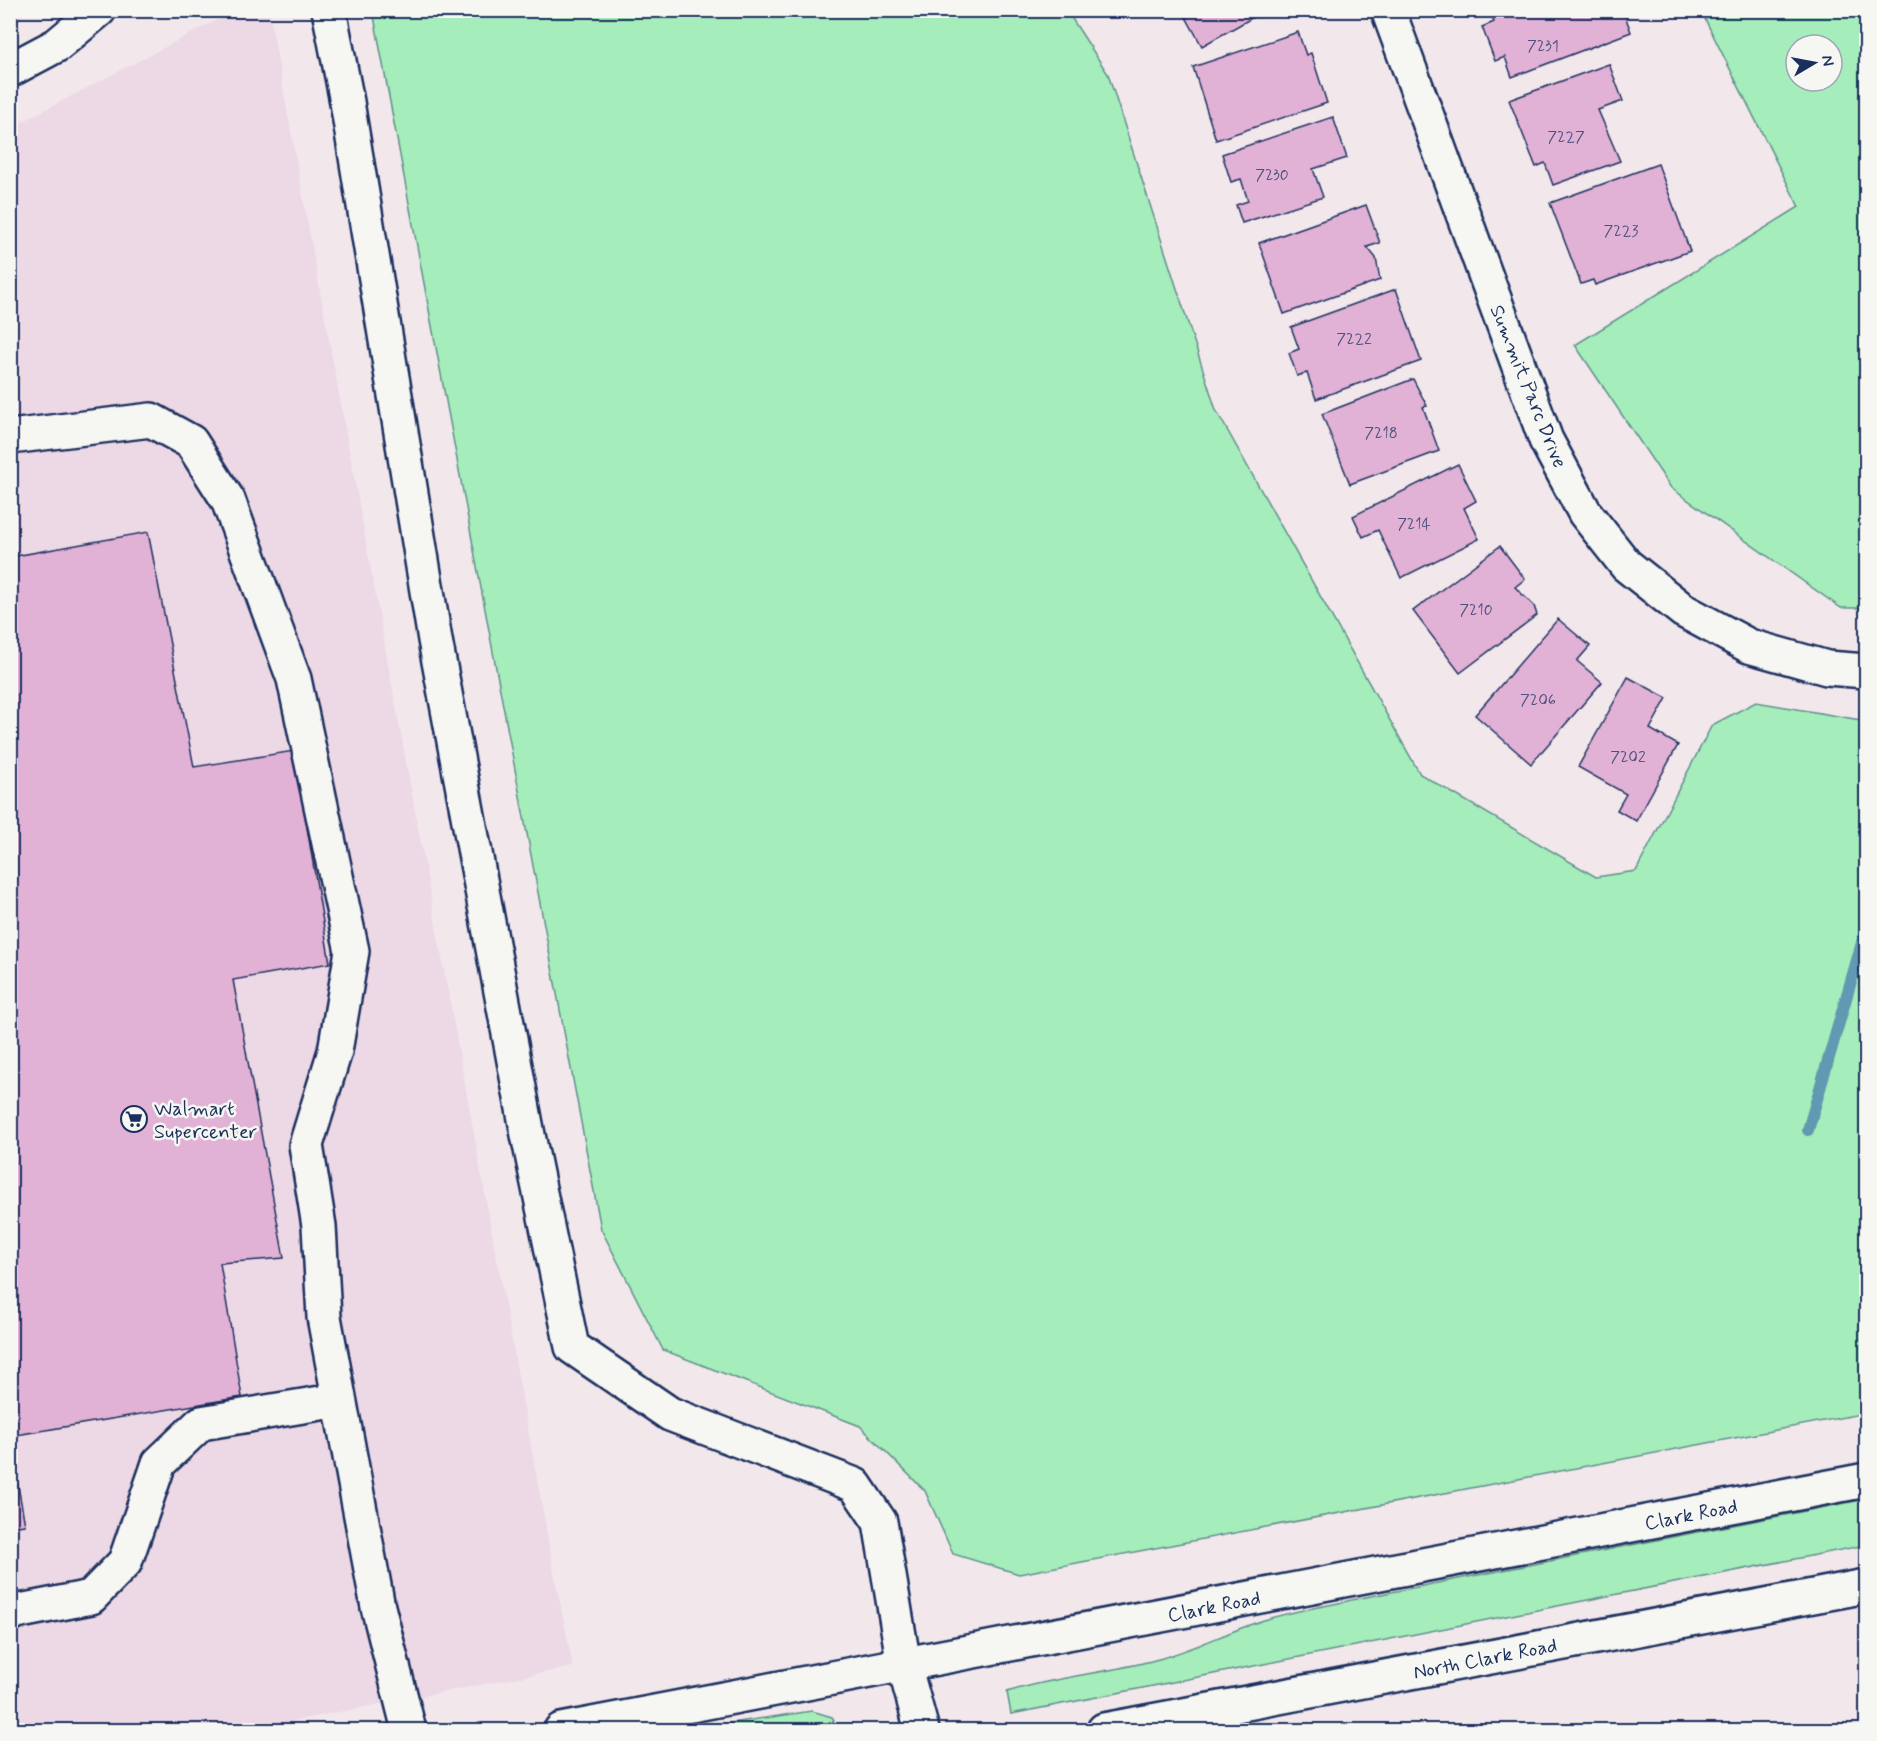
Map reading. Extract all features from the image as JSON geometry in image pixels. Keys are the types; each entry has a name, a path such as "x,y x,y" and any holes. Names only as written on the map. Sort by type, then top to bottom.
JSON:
{"main road":[{"path":"10,70 57,45 99,10"},
{"path":"329,10 347,102 435,640 528,1136 572,1347 670,1414 855,1485 880,1522 904,1665 921,1731"},
{"name":"Summit Parc Drive","path":"1388,10 1546,440 1585,513 1626,565 1684,611 1749,646 1827,668 1866,671"},
{"path":"10,437 151,420 191,442 228,500 294,679 352,951 335,1051 306,1145 319,1226 324,1317 378,1607 409,1731"},
{"path":"10,1613 91,1597 125,1562 159,1463 201,1423 339,1400"},
{"name":"Clark Road","path":"561,1731 1866,1480"},
{"name":"North Clark Road","path":"1104,1731 1866,1586"}],"shaded area":[{"path":"11,10 23,11 11,48"},
{"path":"234,11 269,11 573,1667 246,1730 11,1730 10,128"}],"green space":[{"path":"373,11 1067,11 1108,74 1216,410 1420,774 1596,877 1636,871 1712,725 1756,702 1866,721 1866,1413 1019,1574 953,1554 925,1491 860,1426 663,1350 601,1229"},
{"path":"1701,11 1866,11 1866,608 1841,608 1671,488 1575,345 1799,207"},
{"path":"1866,1499 1866,1545 1011,1714 1007,1692 1043,1682 1155,1660 1282,1615"},
{"path":"812,1711 832,1717 834,1720 823,1730 684,1730"}],"building":[{"path":"1182,10 1266,10 1202,46"},
{"path":"1490,10 1623,10 1631,32 1512,77 1505,57 1495,61 1482,27 1494,22"},
{"path":"1298,32 1306,55 1311,53 1327,103 1216,140 1193,67"},
{"path":"1609,64 1623,101 1598,110 1620,161 1553,185 1545,163 1536,167 1509,100"},
{"path":"1333,117 1347,158 1313,169 1323,197 1242,223 1236,205 1248,201 1241,179 1231,182 1222,154"},
{"path":"1658,164 1690,251 1595,285 1593,280 1581,284 1550,203"},
{"path":"1366,205 1380,243 1367,247 1376,258 1380,280 1284,314 1259,243"},
{"path":"1396,289 1421,361 1316,399 1307,373 1297,376 1289,353 1299,349 1291,327"},
{"path":"1413,379 1427,406 1423,407 1439,451 1350,484 1322,414"},
{"path":"1458,464 1476,501 1464,508 1479,539 1401,578 1378,530 1363,537 1353,516"},
{"name":"Walmart Supercenter","path":"148,532 194,767 294,751 330,963 233,980 284,1258 220,1263 242,1397 10,1436 10,557"},
{"path":"1500,546 1525,579 1515,587 1534,606 1537,615 1460,673 1413,611"},
{"path":"1558,619 1590,646 1577,661 1602,682 1531,764 1475,715"},
{"path":"1628,677 1667,698 1650,729 1678,745 1636,821 1617,810 1626,794 1578,767"},
{"path":"10,1440 25,1525 10,1527"}],"waterway":[{"path":"1808,1130 1866,929"}],"place":[{"name":"Walmart Supercenter","path":"134,1119"}]}
